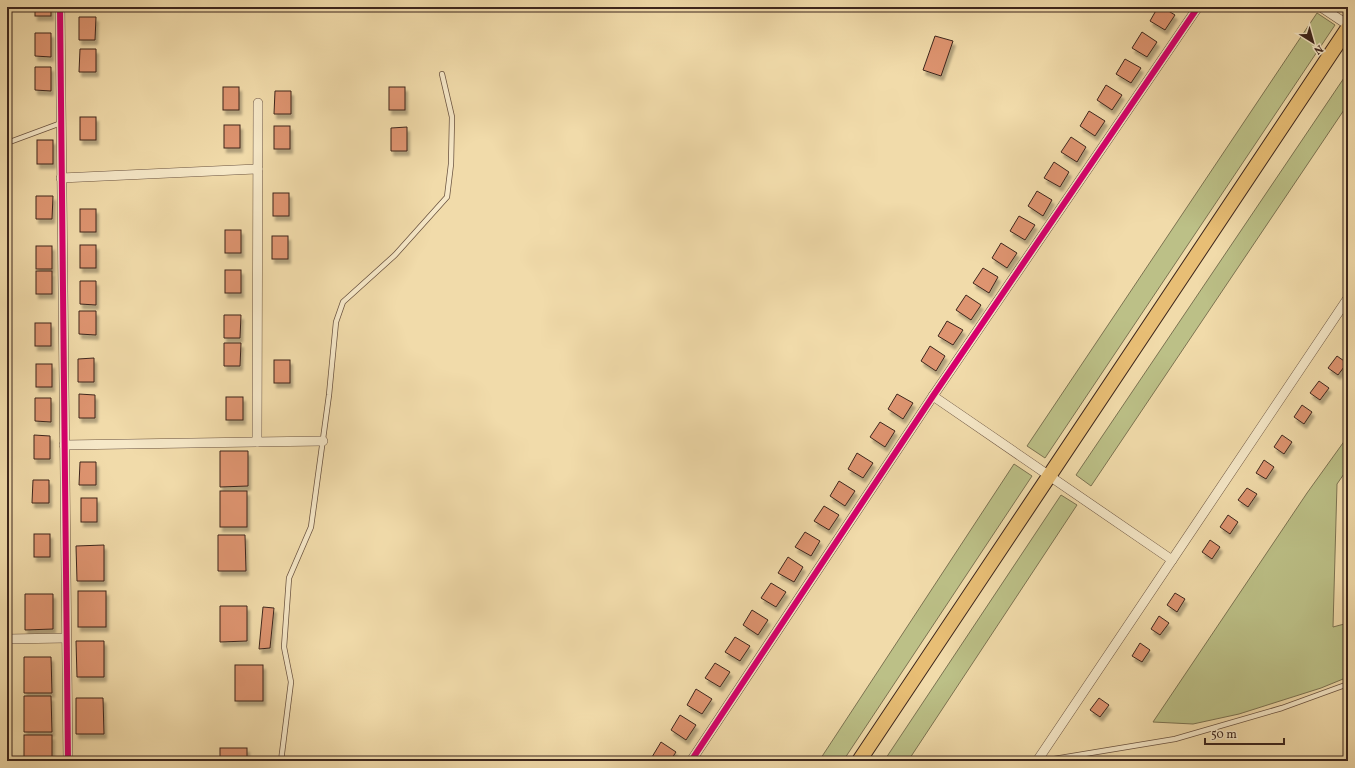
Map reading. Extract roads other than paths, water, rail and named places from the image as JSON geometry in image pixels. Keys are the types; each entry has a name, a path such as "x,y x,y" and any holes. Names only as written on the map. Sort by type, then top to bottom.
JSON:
{"main road":[{"path":"859,761 1348,28"}],"street":[{"path":"60,7 68,761"},
{"path":"691,761 933,396 1198,7"},
{"path":"1322,7 1348,25"},
{"path":"257,442 258,103"},
{"path":"62,178 258,169"},
{"path":"1037,761 1348,298"},
{"path":"933,396 1172,560"},
{"path":"64,445 323,441"},
{"path":"7,639 66,638"}],"lane":[{"path":"281,761 291,682 284,648 289,578 311,526 329,395 336,322 344,302 395,255 447,197 451,164 452,117 442,74"},
{"path":"7,143 61,123"},
{"path":"1042,761 1175,739 1282,708 1348,684"}]}
